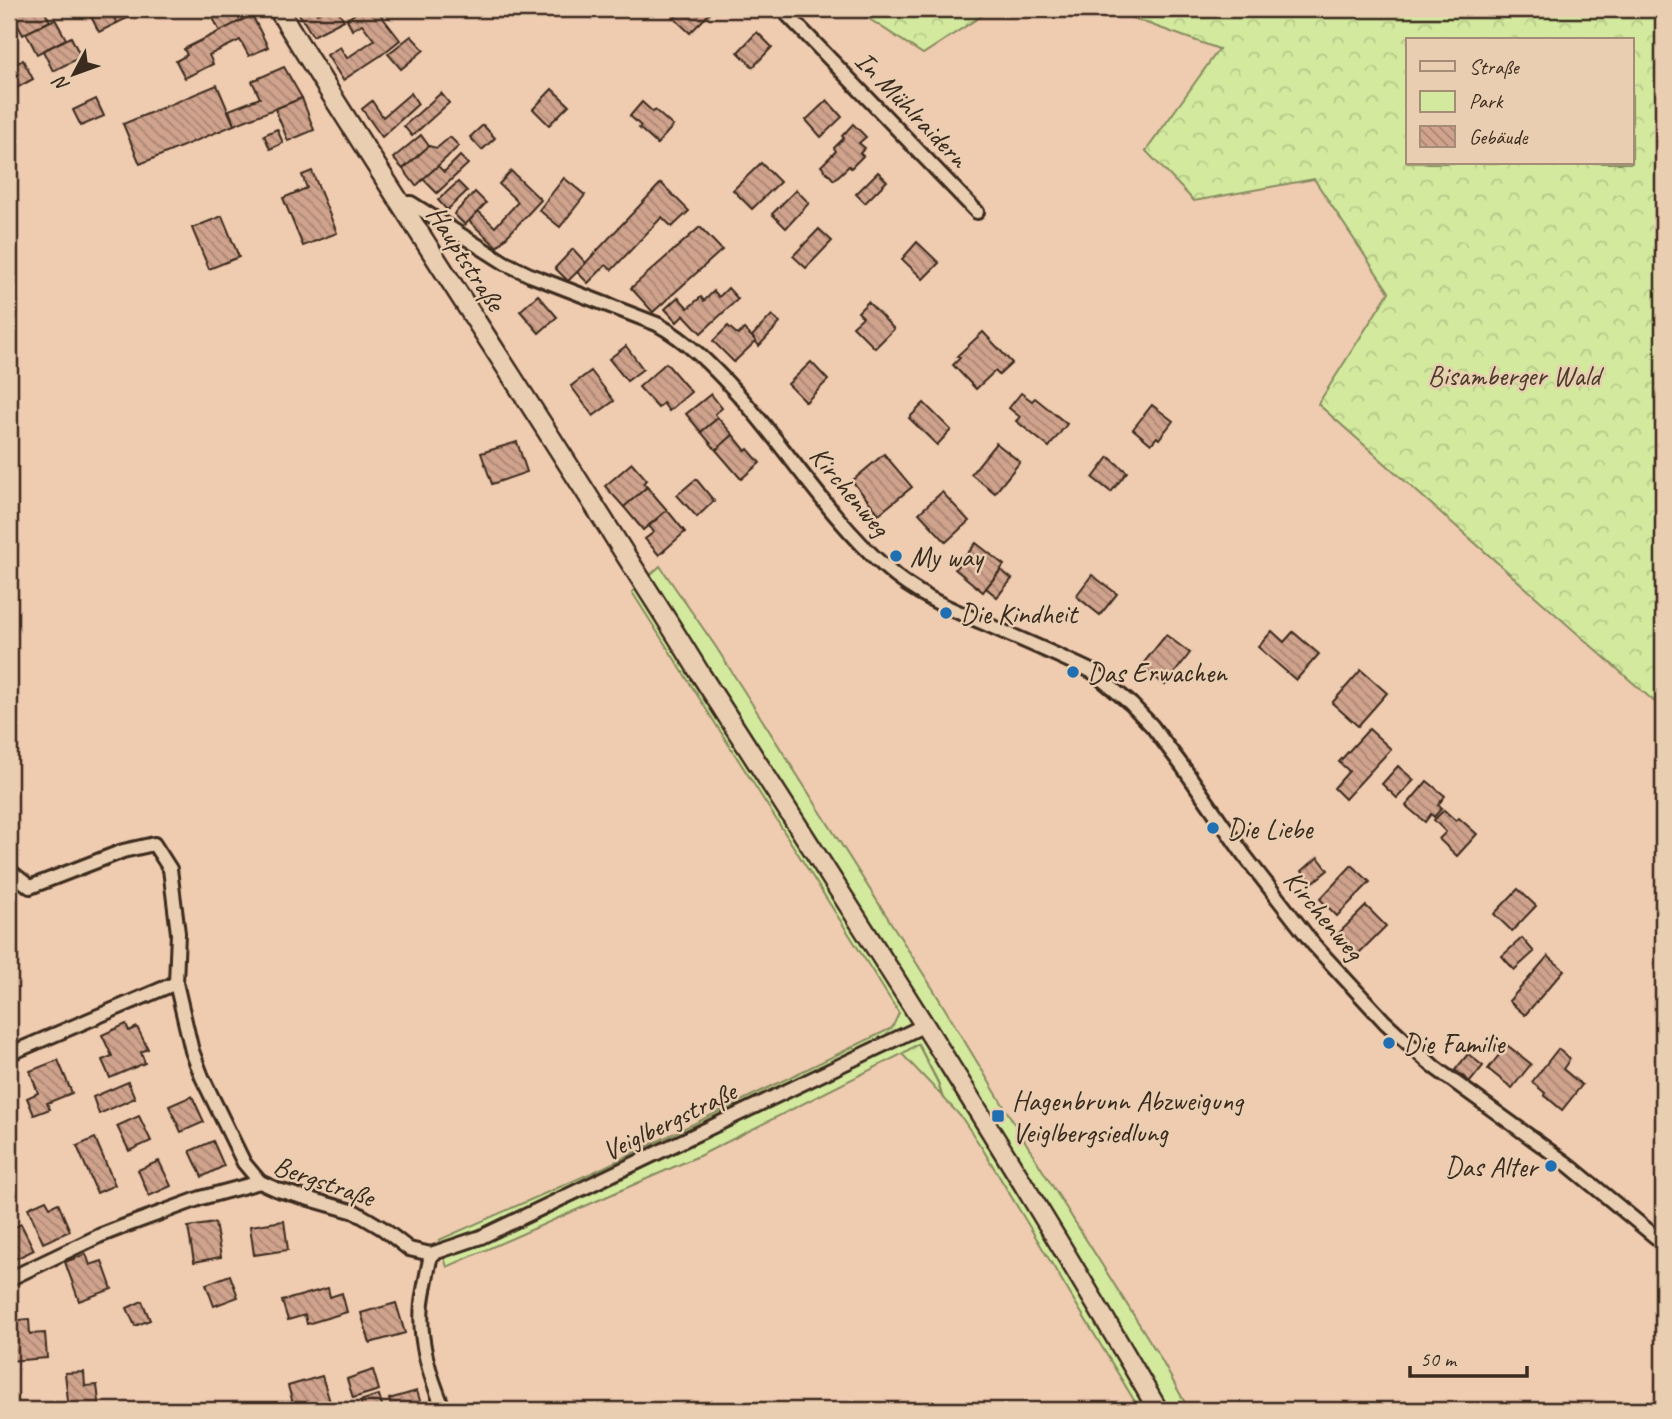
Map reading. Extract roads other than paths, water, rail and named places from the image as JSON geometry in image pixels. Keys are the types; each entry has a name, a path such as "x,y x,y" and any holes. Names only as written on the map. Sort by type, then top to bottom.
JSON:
{"main road":[{"name":"Hauptstraße","path":"278,9 925,1025 1079,1275 1158,1410"}],"street":[{"name":"In Mühlraidern","path":"782,9 977,212"},
{"name":"Kirchenweg","path":"400,203 411,203 505,263 530,275 673,332 719,373 843,524 897,578 947,608 1093,672 1112,687 1152,726 1244,855 1314,945 1385,1021 1434,1067 1566,1163 1663,1243"},
{"path":"9,865 10,871 30,887 123,850 154,844 170,869 178,933 176,983 192,1051 244,1163 260,1182"},
{"path":"9,1054 176,983"},
{"name":"Veiglbergstraße","path":"431,1254 481,1237 925,1025"},
{"name":"Bergstraße","path":"9,1279 122,1227 201,1198 260,1182 278,1190 355,1212 410,1249 431,1254"},
{"path":"431,1254 423,1302 423,1342 427,1366 444,1410"}],"place":[{"name":"My way","path":"896,556"},
{"name":"Die Kindheit","path":"946,613"},
{"name":"Das Erwachen","path":"1073,672"},
{"name":"Die Liebe","path":"1213,828"},
{"name":"Die Familie","path":"1389,1043"},
{"name":"Hagenbrunn Abzweigung Veiglbergsiedlung","path":"998,1116"},
{"name":"Das Alter","path":"1551,1166"}],"park label":[{"name":"Bisamberger Wald","path":"1514,375"}]}
